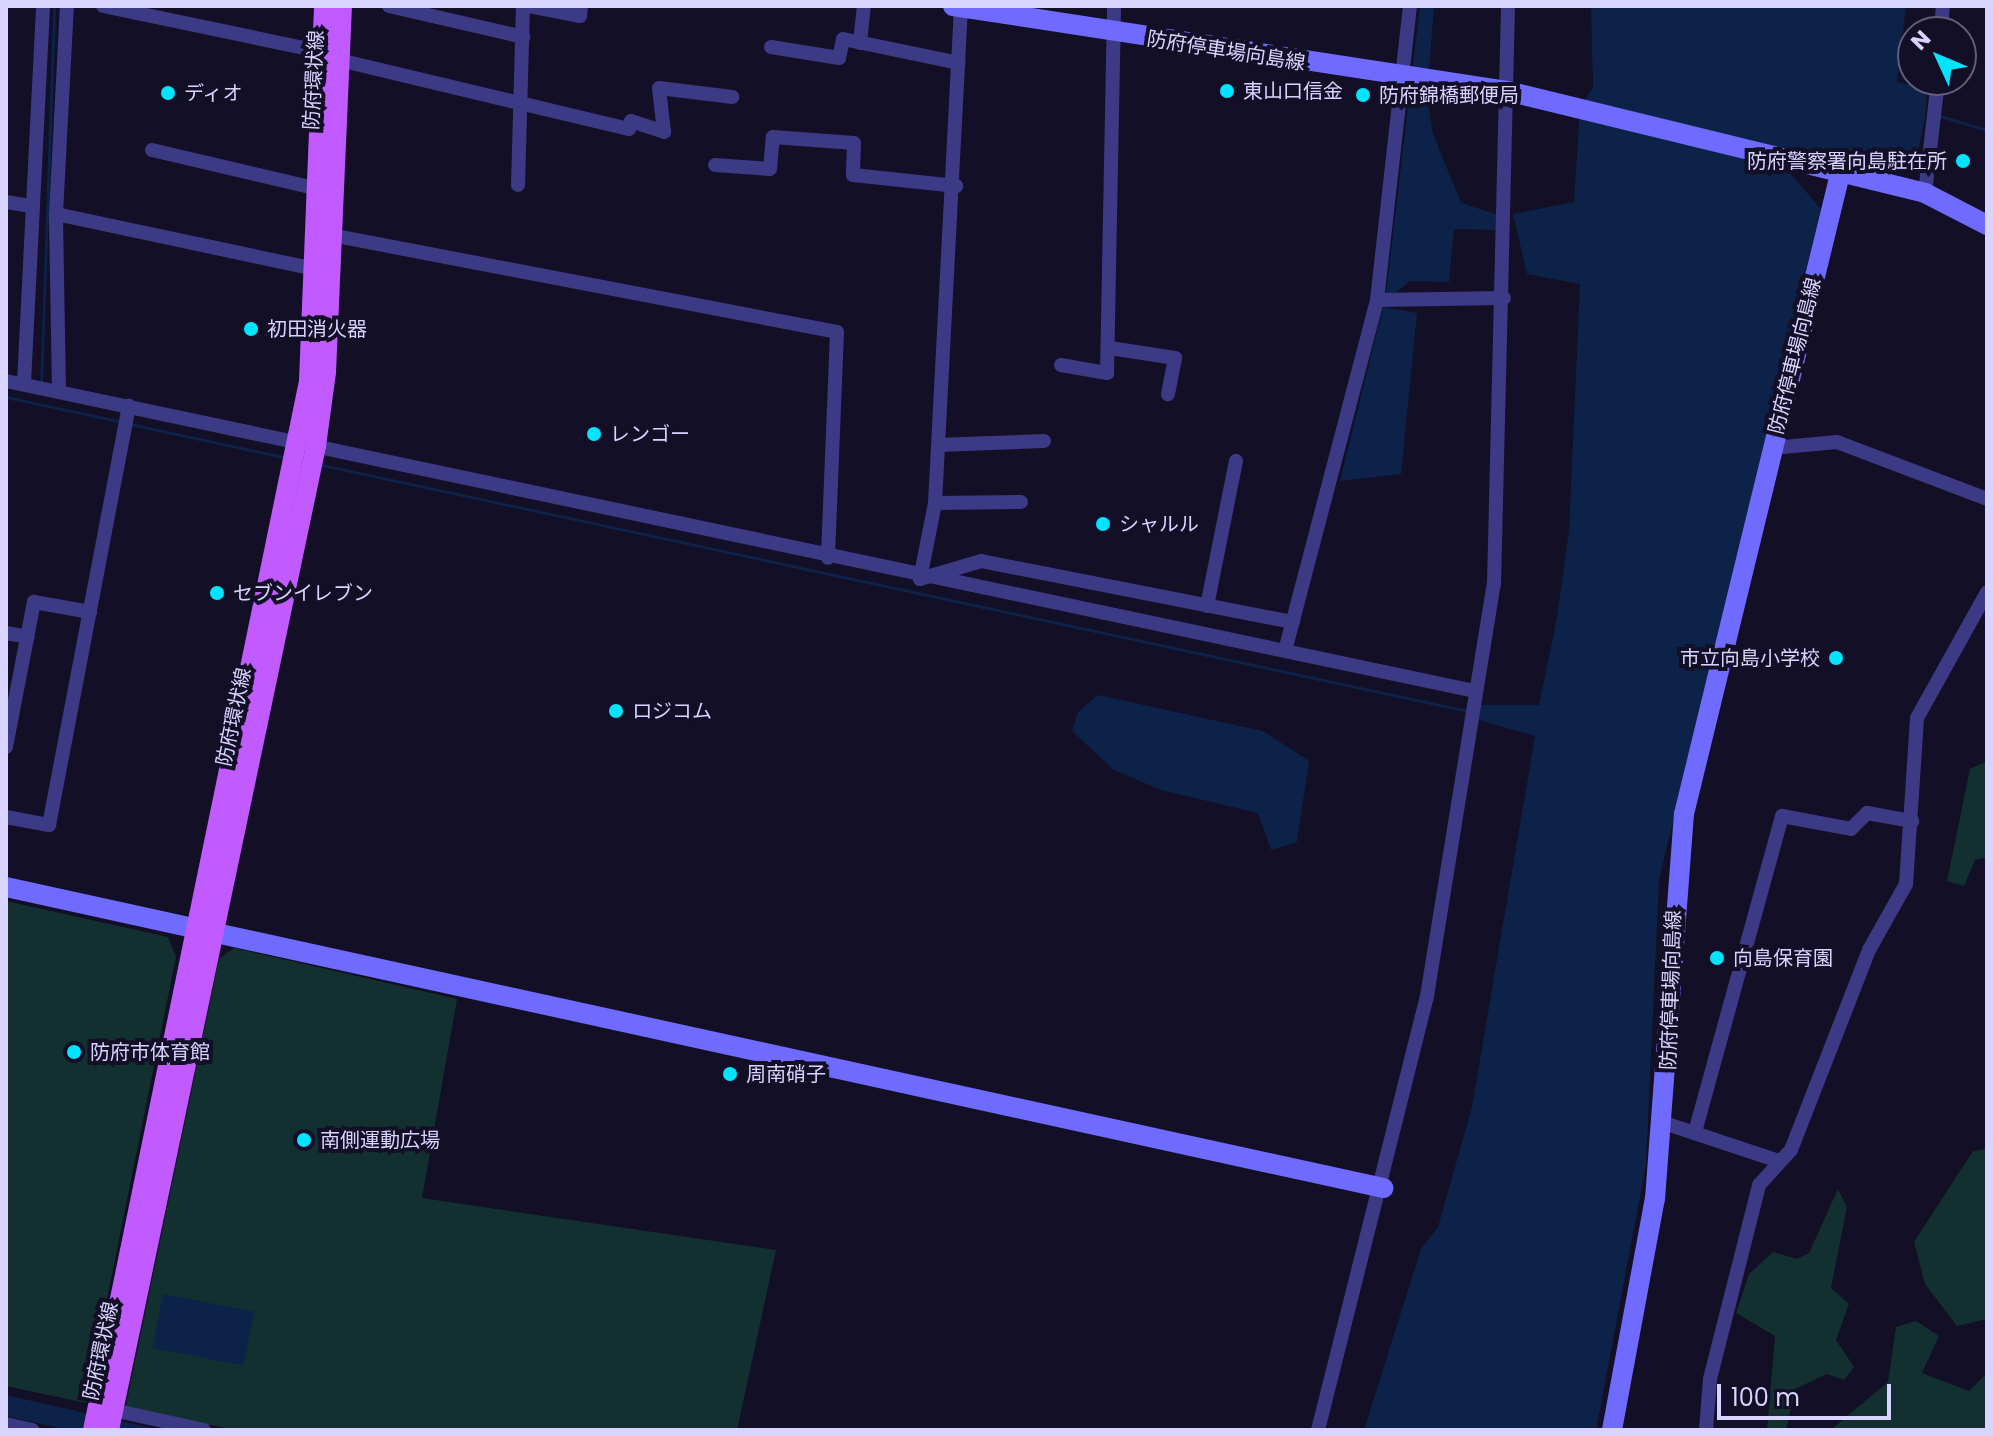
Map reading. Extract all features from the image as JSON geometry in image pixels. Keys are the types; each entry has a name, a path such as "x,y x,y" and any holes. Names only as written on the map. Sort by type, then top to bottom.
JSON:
{"main road":[{"name":"防府環状線","path":"93,1430 106,1414 307,445 331,235 331,56 324,6"},
{"name":"防府環状線","path":"307,445 318,189 331,56 342,6"},
{"name":"防府停車場向島線","path":"958,7 1116,35 1404,79 1507,91 1577,111 1840,174 1684,814 1664,1123 1612,1430"},
{"path":"1840,174 1925,193 1987,225"},
{"path":"6,887 1383,1188"}],"street":[{"path":"24,383 43,6"},
{"path":"59,391 56,214 67,6"},
{"path":"103,6 331,56 523,104 664,132 659,88 732,97"},
{"path":"389,6 523,37"},
{"path":"518,185 526,6 580,16 581,6"},
{"path":"860,43 864,6"},
{"path":"1061,365 1107,373 1116,35 1114,6"},
{"path":"1286,647 1377,300 1410,6"},
{"path":"1318,1430 1383,1188 1427,996 1494,584 1504,298 1508,6"},
{"path":"920,579 935,503 939,445 956,186 958,7"},
{"path":"771,47 839,58 843,39 959,63"},
{"path":"1925,193 1937,96"},
{"path":"715,165 770,169 773,137 854,143 853,175 956,186"},
{"path":"152,150 318,189"},
{"path":"6,202 32,206"},
{"path":"56,214 314,269"},
{"path":"331,235 837,332 828,558"},
{"path":"1377,300 1504,298"},
{"path":"1110,348 1175,358 1168,394"},
{"path":"6,381 632,510 920,579 1286,647 1475,691"},
{"path":"6,817 49,825 129,406"},
{"path":"939,445 1044,441"},
{"path":"1772,448 1837,442 1987,499"},
{"path":"1207,606 1236,461"},
{"path":"935,503 1021,502"},
{"path":"920,579 981,561 1293,622"},
{"path":"1706,1430 1742,1242 1759,1185 1779,1161 1809,1110 1869,950 1906,884 1917,718 1987,592"},
{"path":"6,747 34,602 90,612"},
{"path":"6,633 28,637"},
{"path":"1695,1132 1782,816 1851,829 1867,813 1912,821"},
{"path":"1664,1123 1779,1161"},
{"path":"106,1414 204,1430"},
{"path":"6,1424 32,1430"}],"green space":[{"path":"1985,762 1987,857 1975,860 1964,886 1947,881 1970,769"},
{"path":"6,901 168,937 176,957 86,1403 6,1386"},
{"path":"234,948 457,999 422,1198 776,1250 737,1430 239,1430 125,1410 219,959"},
{"path":"1987,1149 1987,1319 1957,1326 1925,1284 1914,1242 1973,1151"},
{"path":"1838,1189 1847,1207 1831,1288 1849,1304 1836,1340 1854,1367 1844,1380 1827,1374 1795,1389 1786,1430 1767,1430 1775,1336 1736,1313 1749,1274 1773,1252 1797,1259 1809,1253"},
{"path":"1916,1321 1939,1336 1922,1373 1969,1391 1987,1373 1987,1430 1818,1430 1833,1428 1888,1382 1896,1327"}],"water":[{"path":"1420,6 1434,6 1427,97 1433,134 1461,203 1499,215 1498,230 1454,229 1449,282 1410,281 1394,294 1386,293"},
{"path":"1591,6 1906,6 1905,16 1897,16 1897,96 1927,96 1926,111 1915,169 1836,152 1796,153 1789,172 1821,209 1659,880 1646,1165 1596,1430 1364,1430 1421,1249 1438,1227 1472,1107 1535,736 1479,720 1481,705 1539,705 1557,618 1569,530 1580,284 1527,274 1513,214 1574,202 1580,108 1593,87"},
{"path":"1383,307 1417,313 1401,474 1340,481"},
{"path":"1098,695 1263,731 1309,761 1297,842 1271,850 1258,813 1161,790 1114,770 1072,731 1078,712"},
{"path":"163,1294 254,1312 244,1366 153,1348"},
{"path":"6,1395 160,1430 69,1430 6,1416"}],"waterway":[{"path":"41,385 54,6"},
{"path":"1937,115 1987,130"},
{"path":"6,397 123,422"},
{"path":"130,424 287,458"},
{"path":"322,465 1468,711"}],"place":[{"name":"東山口信金","path":"1227,91"},
{"name":"ディオ","path":"168,93"},
{"name":"防府錦橋郵便局","path":"1363,95"},
{"name":"防府警察署向島駐在所","path":"1963,161"},
{"name":"初田消火器","path":"251,329"},
{"name":"レンゴー","path":"594,434"},
{"name":"シャルル","path":"1103,524"},
{"name":"セブンイレブン","path":"217,593"},
{"name":"市立向島小学校","path":"1836,658"},
{"name":"ロジコム","path":"616,711"},
{"name":"向島保育園","path":"1717,958"},
{"name":"防府市体育館","path":"74,1052"},
{"name":"周南硝子","path":"730,1074"},
{"name":"南側運動広場","path":"304,1140"}]}
